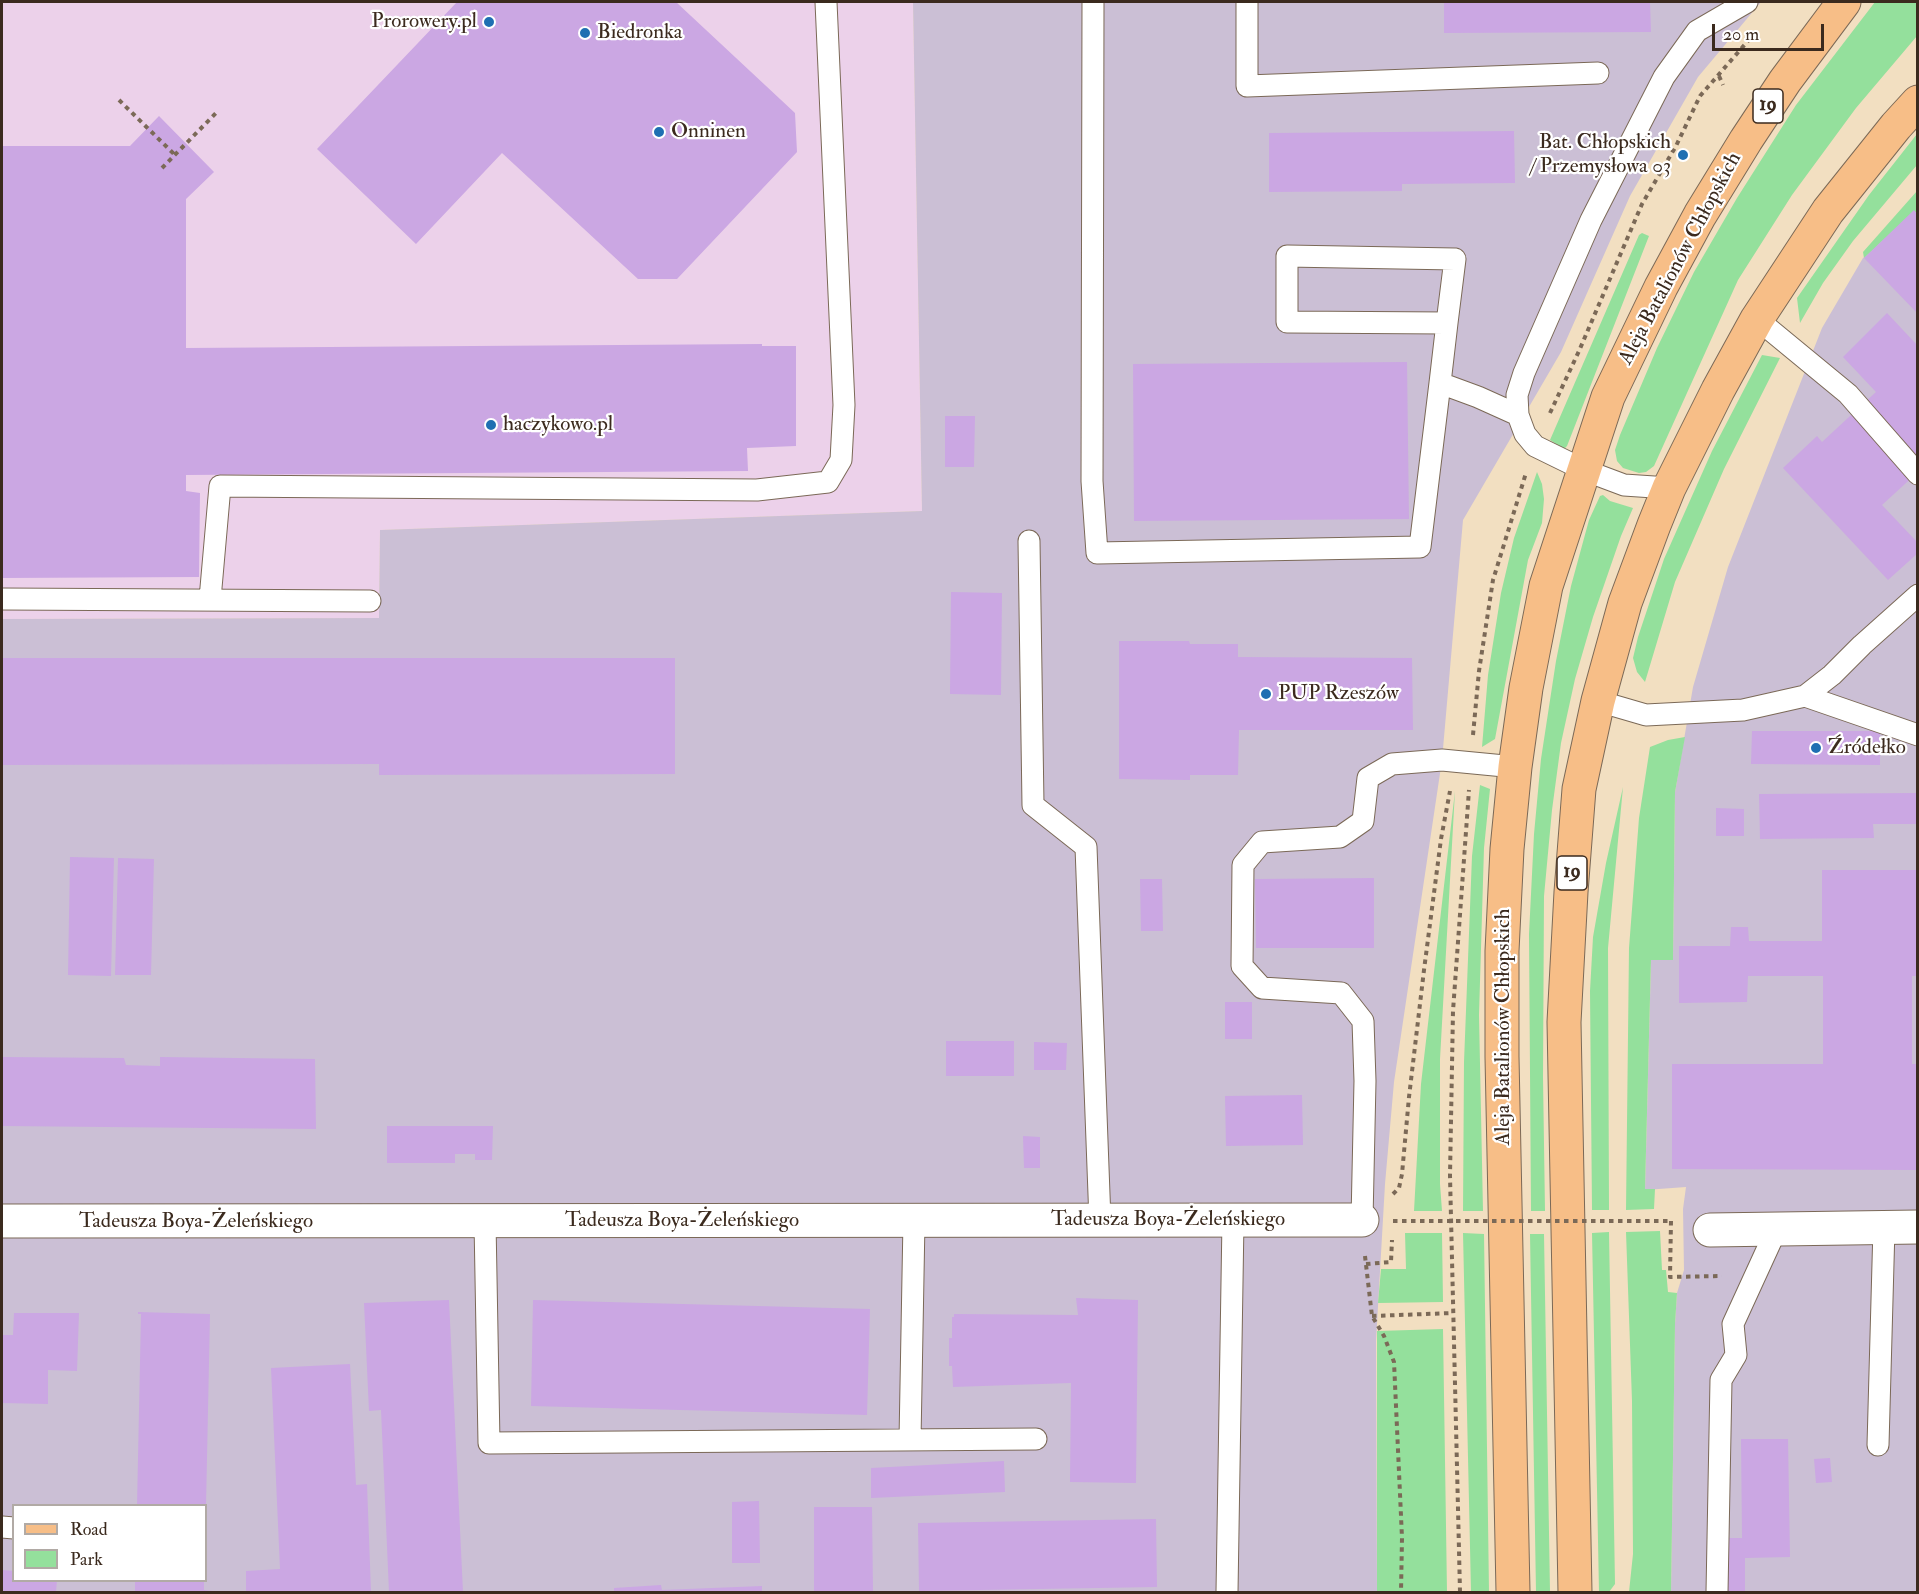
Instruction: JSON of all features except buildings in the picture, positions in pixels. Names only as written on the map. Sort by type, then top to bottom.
[{"type":"main road","name":"Aleja Batalionów Chłopskich","points":[[1513,1593],[1502,1057],[1502,951],[1507,849],[1515,767],[1526,688],[1546,586],[1608,398],[1661,287],[1700,215],[1785,81],[1844,2]]},
{"type":"main road","name":"19","points":[[1575,1593],[1564,1022],[1579,789],[1598,701],[1625,603],[1669,488],[1718,390],[1757,319],[1828,211],[1917,102]]},
{"type":"street","name":"Tadeusza Boya-Żeleńskiego","points":[[2,1221],[1377,1220]]},
{"type":"street","points":[[1710,1230],[1917,1227]]},
{"type":"lane","points":[[210,599],[220,486],[757,490],[828,482],[841,460],[844,405],[826,2]]},
{"type":"lane","points":[[1093,2],[1092,481],[1097,553],[1420,547],[1455,259],[1287,256],[1287,322],[1447,323]]},
{"type":"lane","points":[[1247,2],[1247,86],[1598,73]]},
{"type":"lane","points":[[1669,488],[1624,485],[1584,470],[1535,446],[1525,434],[1518,415],[1517,395],[1524,373],[1591,220],[1664,77],[1697,31],[1747,2]]},
{"type":"lane","points":[[1757,319],[1848,394],[1917,474]]},
{"type":"lane","points":[[1440,383],[1518,415]]},
{"type":"lane","points":[[1029,541],[1033,805],[1086,847],[1100,1221]]},
{"type":"lane","points":[[1598,701],[1646,715],[1743,710],[1805,696],[1832,675],[1917,595]]},
{"type":"lane","points":[[2,599],[370,601]]},
{"type":"lane","points":[[1805,696],[1917,735]]},
{"type":"lane","points":[[1377,1220],[1365,1081],[1364,1021],[1341,993],[1262,988],[1242,966],[1243,865],[1262,842],[1340,837],[1363,821],[1368,778],[1392,764],[1442,760],[1515,767]]},
{"type":"lane","points":[[1227,1593],[1233,1220]]},
{"type":"lane","points":[[910,1440],[914,1221]]},
{"type":"lane","points":[[485,1222],[489,1443],[1036,1439]]},
{"type":"lane","points":[[1878,1445],[1884,1227]]},
{"type":"lane","points":[[1717,1593],[1721,1380],[1736,1354],[1733,1323],[1777,1228]]},
{"type":"path","points":[[1719,76],[1723,85]]},
{"type":"path","points":[[119,100],[175,154]]},
{"type":"path","points":[[162,168],[217,112]]},
{"type":"path","points":[[1401,1593],[1402,1538],[1394,1362],[1384,1336],[1372,1316],[1377,1220],[1380,1207],[1399,1188],[1402,1174],[1409,1096],[1440,839],[1452,787]]},
{"type":"path","points":[[1377,1220],[1671,1221],[1670,1277],[1755,1276]]},
{"type":"path","points":[[1372,1316],[1452,1313]]},
{"type":"shaded area","points":[[2,2],[913,2],[922,511],[380,530],[379,618],[2,619]]},
{"type":"shaded area","points":[[913,2],[1761,2],[1698,77],[1630,196],[1561,352],[1463,520],[1442,760],[1394,1082],[1385,1184],[1376,1341],[1377,1592],[2,1592],[2,619],[379,618],[380,530],[922,511]]},
{"type":"shaded area","points":[[1916,212],[1918,214],[1917,1592],[1671,1592],[1675,1324],[1677,1293],[1684,1270],[1683,1209],[1686,1187],[1645,1190],[1651,960],[1673,959],[1675,792],[1693,687],[1728,567],[1822,328],[1863,258]]},
{"type":"green space","points":[[1875,2],[1917,2],[1917,36],[1856,108],[1792,195],[1738,280],[1654,466],[1646,472],[1639,473],[1623,468],[1617,461],[1615,450],[1620,435],[1657,348],[1694,272],[1737,198],[1796,105]]},
{"type":"green space","points":[[1917,134],[1917,165],[1853,241],[1823,283],[1800,323],[1797,298],[1869,195]]},
{"type":"green space","points":[[1917,191],[1917,214],[1915,212],[1864,258],[1863,252]]},
{"type":"green space","points":[[1642,233],[1649,236],[1564,449],[1550,440],[1639,235]]},
{"type":"green space","points":[[1762,355],[1780,358],[1724,469],[1675,582],[1645,682],[1637,672],[1633,658],[1664,559],[1712,451]]},
{"type":"green space","points":[[1537,472],[1542,484],[1544,499],[1542,523],[1528,560],[1495,739],[1482,747],[1488,675],[1501,593],[1514,538]]},
{"type":"green space","points":[[1603,495],[1610,501],[1633,508],[1593,617],[1575,679],[1561,743],[1544,896],[1545,1211],[1531,1211],[1529,934],[1534,834],[1541,759],[1556,661],[1571,586],[1589,520],[1600,496]]},
{"type":"green space","points":[[1685,737],[1675,792],[1673,960],[1651,960],[1645,1189],[1655,1189],[1654,1209],[1626,1210],[1629,948],[1639,818],[1650,747]]},
{"type":"green space","points":[[1480,785],[1490,789],[1484,848],[1479,1015],[1483,1211],[1463,1211],[1464,1062],[1472,856]]},
{"type":"green space","points":[[1623,787],[1608,948],[1609,1210],[1592,1210],[1590,991],[1593,937]]},
{"type":"green space","points":[[1455,791],[1440,1059],[1442,1211],[1414,1211],[1421,1084]]},
{"type":"green space","points":[[1660,1231],[1662,1270],[1666,1270],[1668,1292],[1677,1293],[1671,1592],[1629,1592],[1633,1554],[1632,1401],[1626,1232]]},
{"type":"green space","points":[[1609,1232],[1615,1584],[1609,1592],[1599,1592],[1592,1233]]},
{"type":"green space","points":[[1405,1233],[1442,1233],[1443,1302],[1378,1303],[1381,1269],[1406,1269]]},
{"type":"green space","points":[[1463,1233],[1484,1234],[1489,1592],[1471,1592]]},
{"type":"green space","points":[[1530,1234],[1544,1234],[1550,1592],[1536,1592]]},
{"type":"green space","points":[[1443,1329],[1447,1592],[1377,1592],[1377,1331]]},
{"type":"place","name":"Prorowery.pl","points":[[489,22]]},
{"type":"place","name":"Biedronka","points":[[585,33]]},
{"type":"place","name":"Onninen","points":[[659,132]]},
{"type":"place","name":"Bat. Chłopskich / Przemysłowa 03","points":[[1683,155]]},
{"type":"place","name":"haczykowo.pl","points":[[491,425]]},
{"type":"place","name":"PUP Rzeszów","points":[[1266,694]]},
{"type":"place","name":"Źródełko","points":[[1816,748]]}]
